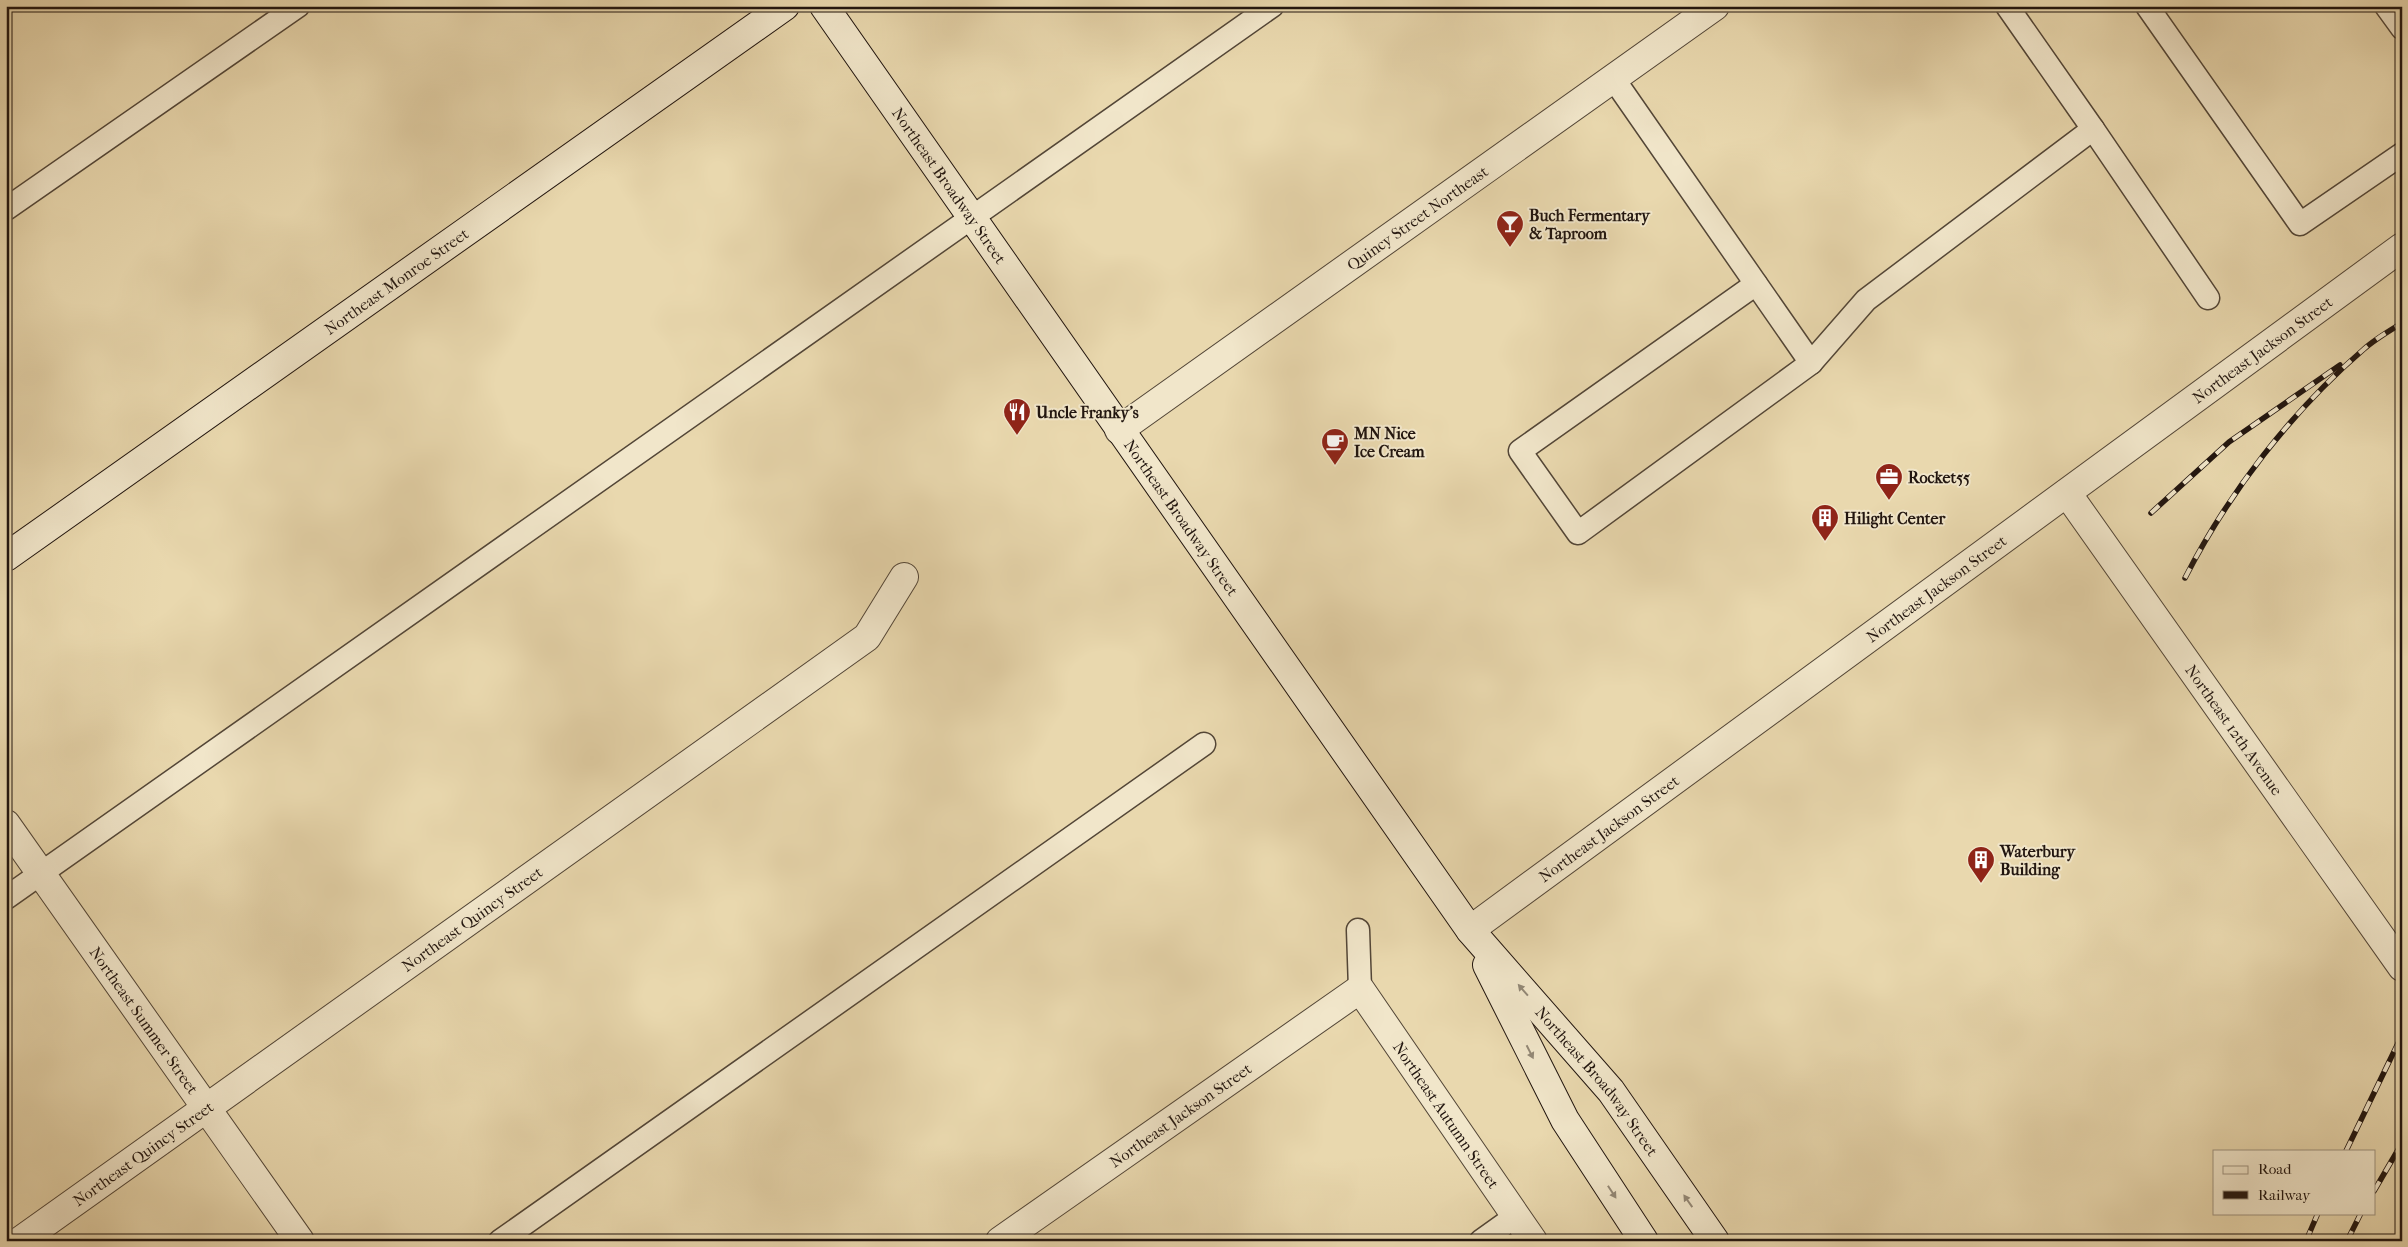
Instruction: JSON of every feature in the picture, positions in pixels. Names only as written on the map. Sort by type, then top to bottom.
[{"type":"street","name":"Northeast Monroe Street","points":[[6,557],[785,6]]},
{"type":"street","name":"Northeast Broadway Street","points":[[824,6],[1470,930],[1612,1091],[1715,1241]]},
{"type":"street","name":"Quincy Street Northeast","points":[[1119,430],[1710,8]]},
{"type":"street","name":"Northeast Jackson Street","points":[[1470,930],[2402,247]]},
{"type":"street","name":"Northeast 12th Avenue","points":[[2067,493],[2402,967]]},
{"type":"street","name":"Northeast Quincy Street","points":[[20,1241],[867,638],[904,577]]},
{"type":"street","name":"Northeast Summer Street","points":[[6,824],[300,1241]]},
{"type":"street","name":"Northeast Broadway Street","points":[[1470,930],[1564,1120],[1644,1241]]},
{"type":"street","name":"Northeast Jackson Street","points":[[1000,1241],[1360,989]]},
{"type":"street","name":"Northeast Autumn Street","points":[[1360,989],[1533,1241]]},
{"type":"lane","points":[[6,209],[298,6]]},
{"type":"lane","points":[[6,898],[1272,6]]},
{"type":"lane","points":[[2007,6],[2208,298]]},
{"type":"lane","points":[[2147,6],[2300,224],[2402,154]]},
{"type":"lane","points":[[2386,6],[2402,28]]},
{"type":"lane","points":[[1613,78],[1811,363]]},
{"type":"lane","points":[[1756,284],[1520,451],[1578,533],[1811,363],[1866,300],[2093,129]]},
{"type":"lane","points":[[500,1241],[1204,744]]},
{"type":"lane","points":[[1358,930],[1360,989]]},
{"type":"lane","points":[[1481,1241],[1516,1216]]},
{"type":"railway","points":[[2185,578],[2221,515],[2242,484],[2287,426],[2337,373],[2377,338],[2402,323]]},
{"type":"railway","points":[[2151,513],[2229,442],[2340,365]]},
{"type":"railway","points":[[2346,1150],[2402,1035]]},
{"type":"railway","points":[[2376,1188],[2402,1143]]},
{"type":"railway","points":[[2306,1241],[2318,1214]]},
{"type":"railway","points":[[2347,1241],[2360,1214]]},
{"type":"place","name":"Buch Fermentary & Taproom","points":[[1510,248]]},
{"type":"place","name":"Uncle Franky's","points":[[1017,436]]},
{"type":"place","name":"MN Nice Ice Cream","points":[[1335,466]]},
{"type":"place","name":"Rocket55","points":[[1889,501]]},
{"type":"place","name":"Hilight Center","points":[[1825,542]]},
{"type":"place","name":"Waterbury Building","points":[[1981,884]]}]
